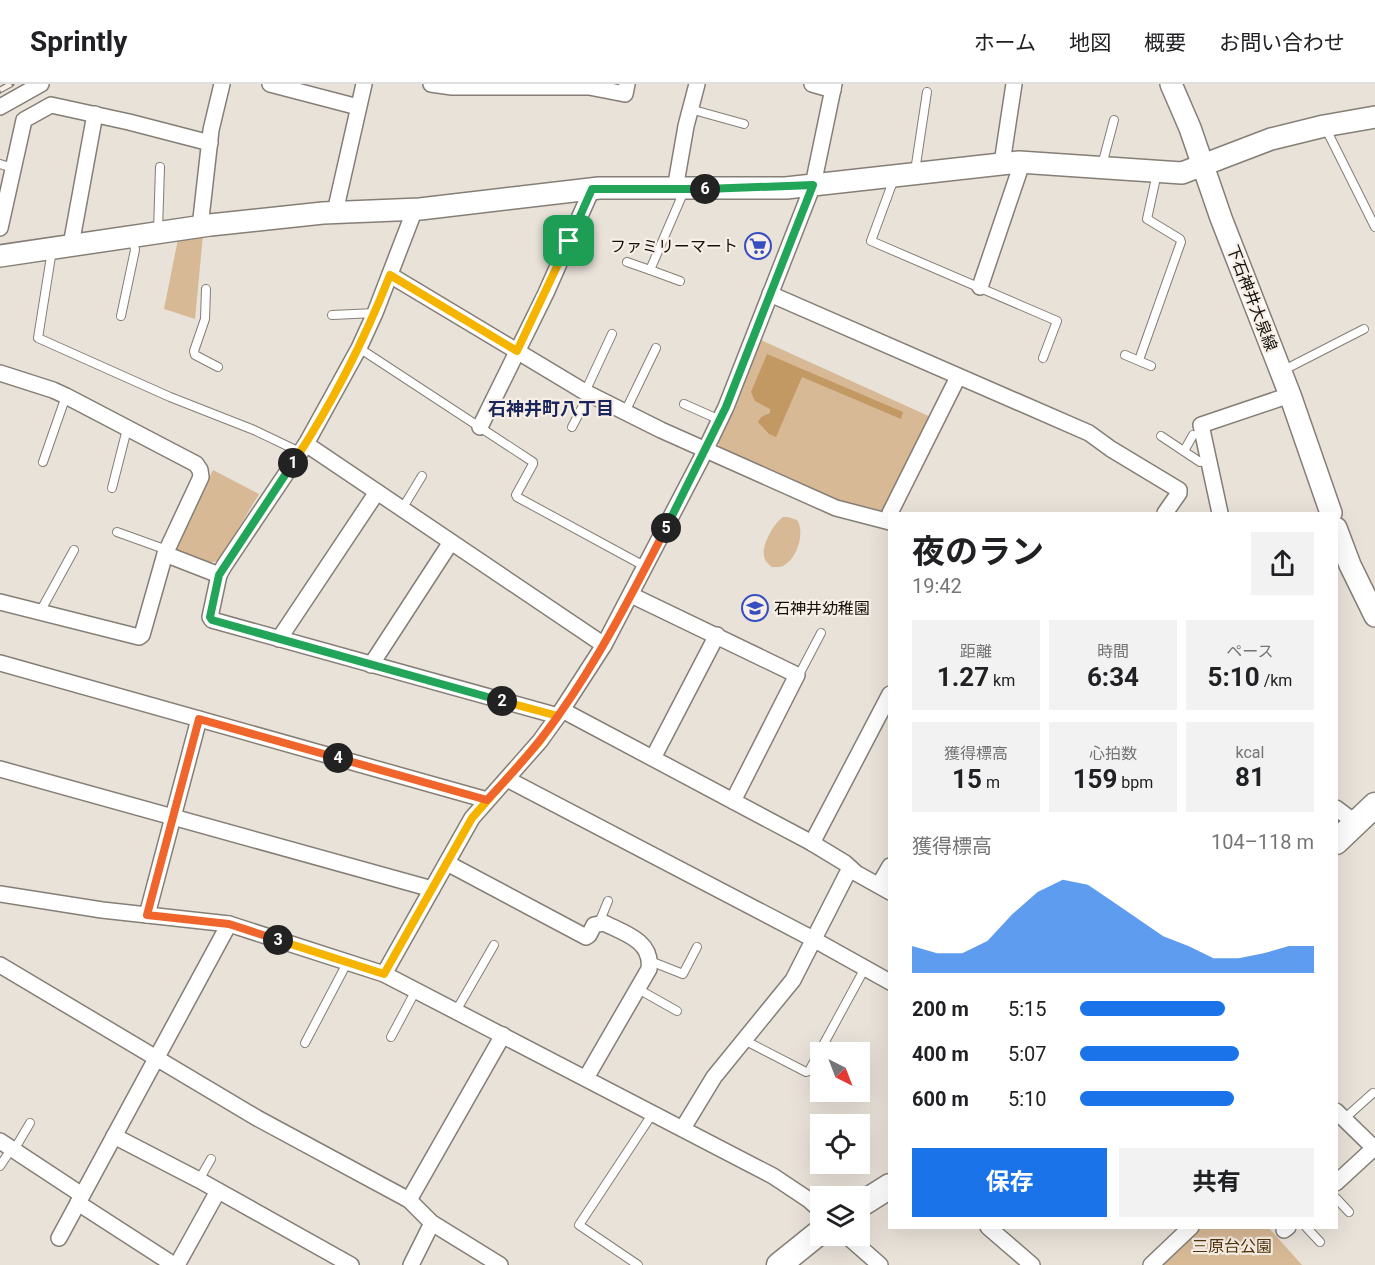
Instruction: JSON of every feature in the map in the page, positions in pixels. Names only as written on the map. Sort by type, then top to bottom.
[{"type":"main road","points":[[1338,840],[1368,815]]},
{"type":"main road","points":[[870,1199],[888,1187]]},
{"type":"main road","points":[[779,1265],[810,1240]]},
{"type":"street","points":[[0,107],[41,84]]},
{"type":"street","points":[[200,226],[210,143],[222,84]]},
{"type":"street","points":[[270,84],[358,107]]},
{"type":"street","points":[[335,212],[364,84]]},
{"type":"street","points":[[431,84],[452,87],[589,87],[625,93],[627,84]]},
{"type":"street","points":[[680,189],[690,109],[697,84]]},
{"type":"street","points":[[384,974],[472,818],[560,713],[604,645],[720,420],[813,185],[834,87],[812,84]]},
{"type":"street","points":[[980,287],[1019,172],[1010,162],[1014,84]]},
{"type":"street","name":"下石神井大泉線","points":[[1171,84],[1190,128],[1201,165],[1290,395],[1331,512]]},
{"type":"street","points":[[0,228],[7,166],[24,120],[51,105],[210,143]]},
{"type":"street","points":[[62,247],[95,114]]},
{"type":"street","points":[[0,256],[200,226],[335,212],[415,209],[592,189],[813,185],[1010,162],[1182,173],[1271,139],[1375,117]]},
{"type":"street","points":[[480,428],[546,294],[592,189]]},
{"type":"street","points":[[415,209],[375,314],[359,348],[303,448],[219,575],[210,617],[212,620],[371,665],[560,713],[653,758],[812,843],[855,873],[884,888],[888,873]]},
{"type":"street","points":[[390,275],[587,393],[705,451],[836,508],[888,517]]},
{"type":"street","points":[[770,294],[1089,433],[1179,490],[1166,512]]},
{"type":"street","points":[[0,373],[66,396],[195,465],[200,470],[201,477],[166,552],[142,635],[139,637],[0,602]]},
{"type":"street","points":[[891,512],[958,377]]},
{"type":"street","points":[[1220,512],[1201,425],[1290,395]]},
{"type":"street","points":[[303,448],[377,492],[604,645]]},
{"type":"street","points":[[279,639],[377,492]]},
{"type":"street","points":[[1338,533],[1350,565],[1375,615]]},
{"type":"street","points":[[371,665],[451,542]]},
{"type":"street","points":[[166,552],[219,575]]},
{"type":"street","points":[[631,595],[797,675],[733,801]]},
{"type":"street","points":[[653,758],[717,635]]},
{"type":"street","points":[[0,663],[487,800]]},
{"type":"street","points":[[812,843],[888,698]]},
{"type":"street","points":[[147,915],[199,719]]},
{"type":"street","points":[[0,769],[432,889]]},
{"type":"street","points":[[507,779],[813,939],[888,981]]},
{"type":"street","points":[[1338,808],[1368,815]]},
{"type":"street","points":[[447,863],[586,937],[594,925],[604,923],[643,943],[650,961],[650,969],[586,1078]]},
{"type":"street","points":[[683,1128],[714,1077],[794,980],[850,868]]},
{"type":"street","points":[[0,894],[229,924],[384,974],[683,1128],[773,1176],[810,1201]]},
{"type":"street","points":[[59,1238],[229,924]]},
{"type":"street","points":[[0,964],[257,1118],[409,1200],[432,1223],[500,1265]]},
{"type":"street","points":[[409,1200],[503,1035]]},
{"type":"street","points":[[1338,1181],[1375,1148],[1340,1115]]},
{"type":"street","points":[[114,1136],[199,1180],[351,1265]]},
{"type":"street","points":[[9,1146],[80,1199],[176,1265],[218,1191]]},
{"type":"street","points":[[411,1265],[432,1223]]},
{"type":"street","points":[[990,1229],[1032,1265]]},
{"type":"street","points":[[1151,1265],[1183,1230]]},
{"type":"street","points":[[858,1246],[880,1265]]},
{"type":"lane","points":[[915,173],[927,92]]},
{"type":"lane","points":[[690,109],[744,124]]},
{"type":"lane","points":[[1102,167],[1114,120]]},
{"type":"lane","points":[[1324,126],[1375,226]]},
{"type":"lane","points":[[158,233],[160,167]]},
{"type":"lane","points":[[1139,360],[1180,242],[1180,239],[1147,219],[1158,172]]},
{"type":"lane","points":[[892,176],[892,184],[871,241],[1057,321],[1042,358]]},
{"type":"lane","points":[[650,270],[680,189]]},
{"type":"lane","points":[[121,316],[135,250],[132,237]]},
{"type":"lane","points":[[62,247],[38,338],[170,397],[303,448]]},
{"type":"lane","points":[[627,262],[680,281]]},
{"type":"lane","points":[[206,290],[205,319],[194,351],[195,355],[218,367]]},
{"type":"lane","points":[[332,315],[375,314]]},
{"type":"lane","points":[[1280,372],[1364,329]]},
{"type":"lane","points":[[572,427],[612,334]]},
{"type":"lane","points":[[359,348],[533,462],[517,497],[646,567]]},
{"type":"lane","points":[[625,412],[656,348]]},
{"type":"lane","points":[[1125,355],[1151,366]]},
{"type":"lane","points":[[43,462],[66,396]]},
{"type":"lane","points":[[684,404],[720,420]]},
{"type":"lane","points":[[112,488],[127,429]]},
{"type":"lane","points":[[1184,451],[1193,435]]},
{"type":"lane","points":[[1161,436],[1200,462],[1209,460]]},
{"type":"lane","points":[[402,509],[422,476]]},
{"type":"lane","points":[[117,532],[166,552]]},
{"type":"lane","points":[[39,613],[74,550]]},
{"type":"lane","points":[[797,675],[821,633]]},
{"type":"lane","points":[[599,923],[608,900]]},
{"type":"lane","points":[[456,1011],[494,945]]},
{"type":"lane","points":[[650,961],[683,974],[697,947]]},
{"type":"lane","points":[[304,1043],[347,963]]},
{"type":"lane","points":[[744,1040],[806,1072],[809,1071],[865,968]]},
{"type":"lane","points":[[638,989],[677,1011]]},
{"type":"lane","points":[[391,1036],[416,990]]},
{"type":"lane","points":[[1340,1115],[1373,1093]]},
{"type":"lane","points":[[638,1265],[579,1225],[653,1113]]},
{"type":"lane","points":[[0,1166],[9,1146],[30,1123]]},
{"type":"lane","points":[[199,1180],[211,1159]]},
{"type":"lane","points":[[1338,1200],[1349,1212]]},
{"type":"lane","points":[[1308,1229],[1320,1242]]},
{"type":"green space","points":[[203,235],[195,319],[164,309],[178,239]]},
{"type":"green space","points":[[761,340],[933,418],[882,514],[837,504],[722,452],[718,443]]},
{"type":"green space","points":[[213,470],[259,494],[219,561],[207,563],[174,548]]},
{"type":"green space","points":[[783,517],[797,520],[800,530],[799,543],[790,560],[783,566],[772,567],[765,559],[765,545],[773,529]]},
{"type":"green space","name":"三原台公園","points":[[1198,1229],[1270,1229],[1302,1265],[1160,1265]]},
{"type":"shaded area","points":[[767,354],[903,412],[901,419],[802,377],[776,437],[769,434],[758,422],[761,417],[770,413],[770,409],[755,401],[751,392]]},
{"type":"railway","points":[[0,90],[11,84]]},
{"type":"place","name":"ファミリーマート","points":[[758,246]]},
{"type":"place","name":"石神井幼稚園","points":[[755,608]]},
{"type":"district","name":"石神井町八丁目","points":[[551,408]]},
{"type":"route","points":[[569,241],[546,294],[517,351],[390,275],[359,348],[306,444],[219,575],[210,617],[212,620],[558,716],[540,741],[487,800],[472,818],[384,974],[229,924],[147,915],[199,719],[487,800],[507,779],[540,741],[558,716],[562,710],[604,645],[646,567],[726,407],[813,185],[786,188],[592,189],[569,241]]}]
